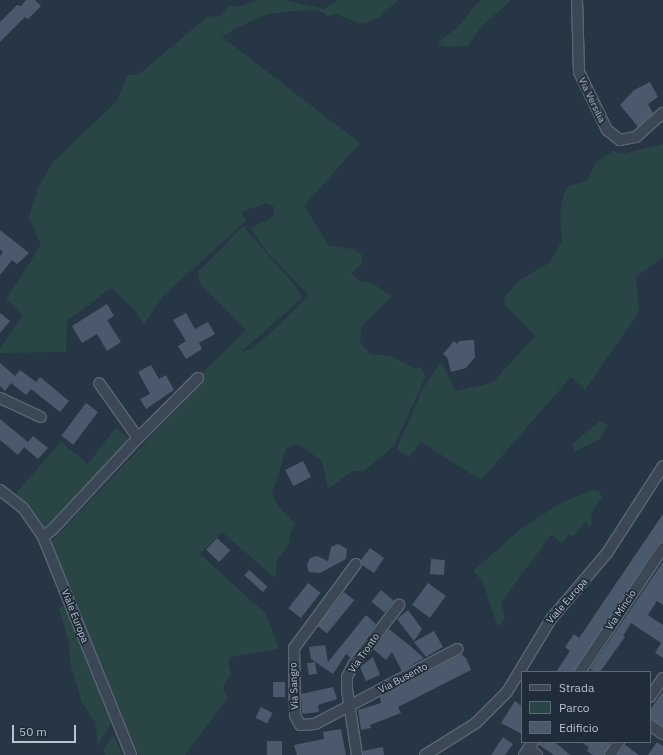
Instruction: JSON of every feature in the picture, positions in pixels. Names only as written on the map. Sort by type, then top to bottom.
[{"type":"street","name":"Via Versilia","points":[[577,0],[579,72],[607,130],[620,140],[636,137],[663,113]]},
{"type":"street","points":[[43,537],[53,529],[138,438],[198,378]]},
{"type":"street","points":[[99,383],[138,438]]},
{"type":"street","points":[[0,398],[41,417]]},
{"type":"street","name":"Viale Europa","points":[[521,671],[551,619],[604,559],[663,466]]},
{"type":"street","points":[[646,492],[663,479]]},
{"type":"street","name":"Viale Europa","points":[[0,490],[23,508],[43,537],[131,755]]},
{"type":"street","name":"Via Mincio","points":[[581,671],[663,548]]},
{"type":"street","name":"Via Sangro","points":[[349,707],[312,726],[300,725],[295,715],[293,656],[299,638],[356,564]]},
{"type":"street","name":"Via Tronto","points":[[357,755],[346,687],[350,671],[399,605]]},
{"type":"street","name":"Via Busento","points":[[349,707],[457,648]]},
{"type":"street","name":"Viale Europa","points":[[425,755],[476,723],[503,697],[521,672]]},
{"type":"street","points":[[651,696],[663,678]]},
{"type":"street","points":[[651,726],[663,734]]},
{"type":"street","points":[[610,755],[618,743]]},
{"type":"green space","points":[[260,0],[283,0],[324,9],[338,0],[398,0],[381,16],[368,23],[361,24],[336,14],[327,16],[323,12],[314,10],[294,11],[268,14],[240,26],[222,37],[360,143],[304,206],[329,246],[353,249],[362,255],[361,265],[351,273],[359,281],[372,283],[392,297],[365,323],[361,329],[360,342],[370,354],[391,356],[415,369],[420,367],[426,376],[394,446],[364,471],[352,471],[328,489],[322,461],[299,445],[292,445],[286,449],[272,494],[278,506],[295,524],[291,531],[289,544],[277,561],[275,578],[222,532],[200,554],[266,614],[279,649],[230,657],[228,663],[231,673],[223,688],[228,698],[185,755],[138,755],[51,542],[192,393],[206,369],[246,330],[199,282],[198,272],[243,226],[297,288],[302,298],[241,352],[254,348],[309,296],[267,252],[250,228],[268,220],[274,214],[274,207],[267,203],[241,212],[246,221],[164,295],[144,324],[134,309],[111,288],[67,321],[66,352],[0,353],[0,348],[23,315],[6,299],[41,245],[29,217],[38,188],[53,162],[117,101],[127,75],[138,75],[207,17],[220,16],[229,5],[236,7]]},
{"type":"green space","points":[[480,0],[511,0],[482,26],[468,46],[444,47],[437,43],[458,27]]},
{"type":"green space","points":[[663,144],[663,257],[636,277],[639,312],[585,390],[571,377],[481,480],[421,442],[409,457],[397,449],[422,390],[440,363],[444,366],[455,391],[479,386],[493,382],[535,336],[504,304],[505,297],[518,281],[549,263],[556,252],[562,240],[560,213],[564,193],[569,186],[587,181],[595,163],[613,151],[621,154]]},
{"type":"green space","points":[[600,421],[608,425],[600,439],[574,452],[573,443]]},
{"type":"green space","points":[[116,427],[131,441],[51,526],[44,527],[16,493],[61,442],[88,464]]},
{"type":"green space","points":[[592,490],[599,491],[602,497],[592,512],[591,527],[585,522],[573,536],[569,534],[562,543],[551,535],[501,602],[505,617],[498,627],[483,582],[473,571],[522,528],[561,503]]},
{"type":"green space","points":[[65,605],[112,722],[98,745],[95,722],[82,703],[70,662],[69,643],[59,608]]},
{"type":"green space","points":[[114,735],[122,755],[105,755],[103,750]]},
{"type":"building","points":[[26,0],[35,0],[41,6],[28,19],[25,17],[0,42],[0,22],[17,5],[21,6]]},
{"type":"building","points":[[650,82],[658,97],[648,104],[653,113],[638,127],[620,105],[634,90]]},
{"type":"building","points":[[0,230],[29,253],[17,264],[12,260],[0,275],[0,256],[3,252],[0,249]]},
{"type":"building","points":[[107,304],[114,316],[107,320],[121,342],[107,351],[97,334],[82,343],[72,326]]},
{"type":"building","points":[[0,313],[10,321],[0,333]]},
{"type":"building","points":[[186,313],[195,329],[208,322],[215,334],[199,343],[202,349],[186,359],[178,346],[186,341],[173,320]]},
{"type":"building","points":[[474,340],[475,357],[466,368],[451,372],[447,357],[443,354],[454,341],[457,344],[459,341]]},
{"type":"building","points":[[0,363],[15,376],[20,370],[36,382],[40,377],[69,401],[60,412],[31,389],[26,395],[11,383],[5,391],[0,386]]},
{"type":"building","points":[[151,365],[159,379],[166,375],[174,390],[146,409],[140,399],[150,394],[138,372]]},
{"type":"building","points":[[86,403],[98,412],[73,445],[61,436]]},
{"type":"building","points":[[0,419],[28,442],[33,436],[48,448],[38,459],[24,447],[18,455],[0,440]]},
{"type":"building","points":[[303,461],[311,477],[293,486],[285,470]]},
{"type":"building","points":[[663,514],[663,542],[658,544],[574,671],[557,671],[570,651],[565,647],[574,634],[579,638]]},
{"type":"building","points":[[217,538],[230,550],[219,562],[206,550]]},
{"type":"building","points":[[338,544],[347,549],[346,559],[320,573],[309,572],[307,565],[310,558],[317,556],[328,561],[331,547]]},
{"type":"building","points":[[370,548],[384,558],[374,573],[362,565],[361,560]]},
{"type":"building","points":[[431,559],[445,560],[444,575],[430,574]]},
{"type":"building","points":[[663,562],[663,605],[657,601],[648,615],[663,625],[663,658],[655,653],[661,643],[631,623],[623,636],[625,637],[601,671],[593,671],[590,669]]},
{"type":"building","points":[[249,570],[268,587],[263,592],[244,575]]},
{"type":"building","points":[[308,583],[321,593],[301,618],[288,608]]},
{"type":"building","points":[[428,583],[446,596],[430,618],[412,605]]},
{"type":"building","points":[[381,590],[394,601],[384,612],[371,601]]},
{"type":"building","points":[[344,592],[354,600],[327,634],[317,625]]},
{"type":"building","points":[[408,610],[422,629],[414,641],[397,619]]},
{"type":"building","points":[[366,615],[376,624],[351,658],[346,654],[333,674],[311,659],[309,647],[325,645],[328,662]]},
{"type":"building","points":[[389,629],[424,658],[402,671],[392,652],[386,660],[373,649]]},
{"type":"building","points":[[434,631],[443,647],[426,657],[414,642]]},
{"type":"building","points":[[461,654],[466,658],[471,670],[398,707],[401,713],[370,725],[371,728],[361,730],[358,710],[381,703],[380,697]]},
{"type":"building","points":[[373,657],[380,675],[366,681],[360,667]]},
{"type":"building","points":[[315,662],[317,674],[309,675],[307,663]]},
{"type":"building","points":[[273,682],[285,682],[285,697],[273,697]]},
{"type":"building","points":[[333,687],[337,699],[318,705],[319,712],[302,714],[301,694]]},
{"type":"building","points":[[663,691],[663,726],[651,720],[651,709]]},
{"type":"building","points":[[515,701],[521,705],[521,733],[501,723]]},
{"type":"building","points":[[261,707],[273,713],[267,724],[256,718]]},
{"type":"building","points":[[341,729],[346,755],[297,755],[294,745],[324,739],[323,732]]},
{"type":"building","points":[[503,737],[513,744],[505,755],[491,755]]},
{"type":"building","points":[[267,741],[282,741],[282,755],[267,755]]},
{"type":"building","points":[[657,742],[663,746],[663,755],[648,755]]},
{"type":"building","points":[[539,743],[556,743],[570,755],[554,755],[539,745]]},
{"type":"building","points":[[583,743],[610,744],[604,755],[593,755],[587,751],[589,747]]},
{"type":"building","points":[[625,745],[639,755],[618,755]]},
{"type":"building","points":[[383,747],[384,755],[363,755],[363,751]]}]
